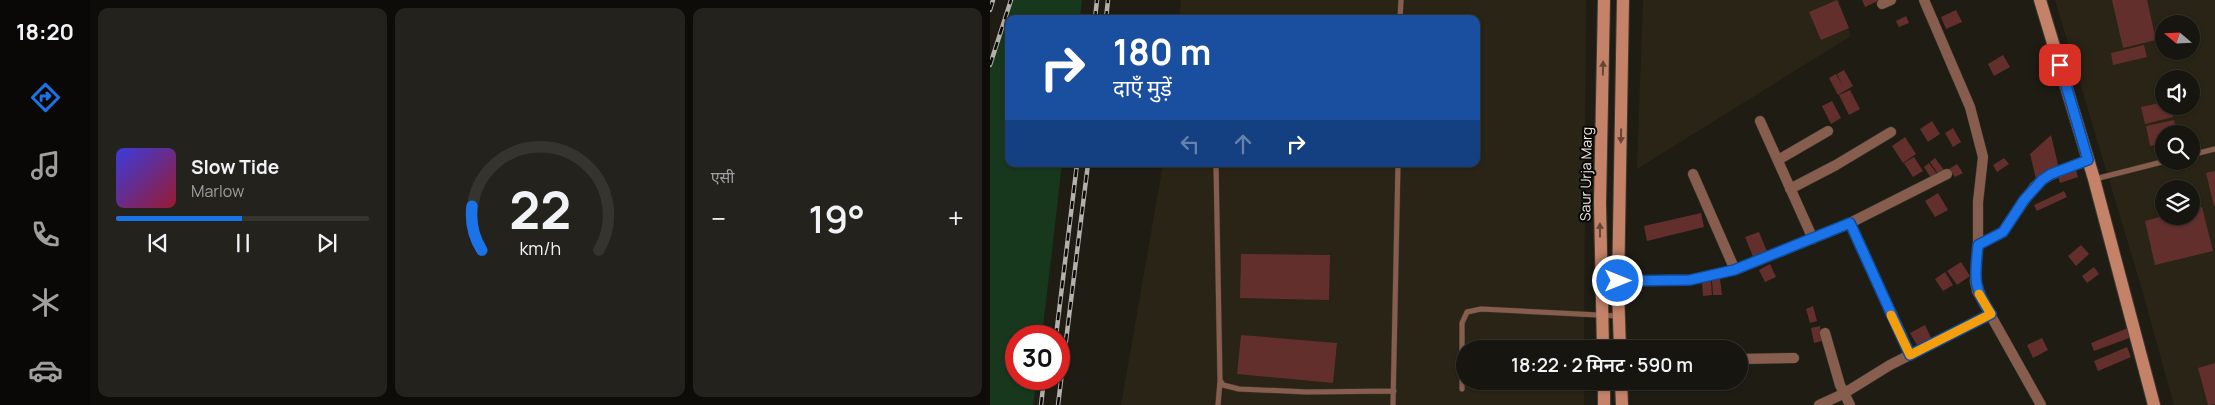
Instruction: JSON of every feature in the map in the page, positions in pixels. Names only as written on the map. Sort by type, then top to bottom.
[{"type":"street","name":"Saur Urja Marg","points":[[1602,340],[1601,166],[1604,0]]},
{"type":"street","points":[[1620,340],[1618,281],[1623,0]]},
{"type":"street","points":[[1924,0],[1970,107],[1983,157],[1978,202],[1978,245],[1975,281],[1977,291],[2041,405]]},
{"type":"street","points":[[2040,0],[2094,179],[2154,405]]},
{"type":"street","points":[[1760,121],[1813,239]]},
{"type":"street","points":[[1778,160],[1828,131]]},
{"type":"street","points":[[1790,189],[1836,165],[1891,132]]},
{"type":"street","points":[[1978,245],[2003,232],[2024,200],[2042,180],[2051,174],[2088,160]]},
{"type":"street","points":[[1601,166],[1620,166]]},
{"type":"street","points":[[1693,174],[1734,270]]},
{"type":"street","points":[[1618,281],[1690,280],[1734,270],[1850,223],[1947,174]]},
{"type":"street","points":[[1850,223],[1910,355]]},
{"type":"street","points":[[1818,405],[1843,394],[1910,355],[1991,314]]},
{"type":"street","points":[[1825,333],[1843,394],[1850,405]]},
{"type":"street","points":[[1748,359],[1794,358]]},
{"type":"street","points":[[1604,390],[1604,405]]},
{"type":"street","points":[[1622,390],[1622,405]]},
{"type":"lane","points":[[1400,15],[1401,0]]},
{"type":"lane","points":[[2200,153],[2215,149]]},
{"type":"lane","points":[[2094,179],[2155,164]]},
{"type":"lane","points":[[1216,167],[1220,380],[1218,405]]},
{"type":"lane","points":[[1393,405],[1398,167]]},
{"type":"lane","points":[[1462,340],[1462,330],[1467,312],[1481,309],[1619,316]]},
{"type":"lane","points":[[1220,380],[1224,385],[1238,389],[1307,392],[1394,391]]},
{"type":"shaded area","points":[[1181,0],[1586,0],[1584,340],[1456,340],[1456,390],[1584,390],[1584,405],[1121,405],[1162,167],[1480,167],[1480,15],[1179,15]]},
{"type":"shaded area","points":[[1643,0],[1839,0],[1851,36],[1637,169]]},
{"type":"shaded area","points":[[2055,0],[2215,0],[2215,405],[2174,405],[2140,283]]},
{"type":"green space","points":[[1012,0],[1082,0],[1080,15],[1007,15]]},
{"type":"green space","points":[[1005,22],[1005,167],[1062,167],[1043,325],[1005,325],[1005,390],[1035,390],[1033,405],[990,405],[990,70]]},
{"type":"building","points":[[1837,0],[1849,28],[1821,40],[1809,12]]},
{"type":"building","points":[[1862,0],[1880,0],[1865,7]]},
{"type":"building","points":[[2112,0],[2147,0],[2155,40],[2123,48]]},
{"type":"building","points":[[1956,10],[1962,22],[1946,29],[1941,17]]},
{"type":"building","points":[[1906,16],[1909,23],[1899,27],[1896,21]]},
{"type":"building","points":[[2144,45],[2147,57],[2113,65],[2111,53]]},
{"type":"building","points":[[2003,55],[2010,67],[1994,76],[1988,64]]},
{"type":"building","points":[[1844,70],[1853,86],[1838,95],[1829,78],[1836,74],[1843,86],[1837,74]]},
{"type":"building","points":[[1850,90],[1860,109],[1849,115],[1839,95]]},
{"type":"building","points":[[1832,101],[1841,118],[1831,124],[1822,106]]},
{"type":"building","points":[[2155,104],[2155,115],[2173,115],[2173,117],[2145,124],[2141,107]]},
{"type":"building","points":[[2174,120],[2175,125],[2155,125],[2155,145],[2150,146],[2146,126]]},
{"type":"building","points":[[1932,121],[1940,134],[1928,142],[1920,129]]},
{"type":"building","points":[[1953,128],[1961,142],[1953,147],[1945,133]]},
{"type":"building","points":[[2051,135],[2059,169],[2036,179],[2030,154]]},
{"type":"building","points":[[1905,137],[1916,154],[1903,163],[1892,146]]},
{"type":"building","points":[[1914,157],[1923,171],[1913,177],[1904,163]]},
{"type":"building","points":[[1935,158],[1944,170],[1938,174],[1930,162]]},
{"type":"building","points":[[2004,158],[2009,164],[1997,172],[1993,165]]},
{"type":"building","points":[[1929,163],[1937,174],[1931,178],[1924,167]]},
{"type":"building","points":[[1957,164],[1963,173],[1955,177],[1949,169]]},
{"type":"building","points":[[2075,167],[2078,177],[2060,183],[2057,173]]},
{"type":"building","points":[[2215,171],[2215,206],[2214,206],[2206,173]]},
{"type":"building","points":[[2064,191],[2067,197],[2037,211],[2034,205]]},
{"type":"building","points":[[1938,193],[1948,210],[1935,217],[1925,201]]},
{"type":"building","points":[[2200,207],[2202,207],[2213,251],[2155,265],[2145,221],[2155,218],[2155,225],[2200,225]]},
{"type":"building","points":[[1701,213],[1704,227],[1647,241],[1644,226]]},
{"type":"building","points":[[1759,232],[1768,254],[1754,259],[1745,237]]},
{"type":"building","points":[[2081,245],[2089,254],[2076,266],[2068,256]]},
{"type":"building","points":[[1241,254],[1330,255],[1329,300],[1240,298]]},
{"type":"building","points":[[1961,262],[1970,276],[1957,285],[1947,271]]},
{"type":"building","points":[[1770,264],[1776,277],[1765,282],[1759,270]]},
{"type":"building","points":[[2094,267],[2099,274],[2087,283],[2082,276]]},
{"type":"building","points":[[1945,272],[1953,285],[1943,291],[1935,279]]},
{"type":"building","points":[[1720,279],[1722,295],[1713,295],[1712,280]]},
{"type":"building","points":[[1711,281],[1712,295],[1703,296],[1702,282]]},
{"type":"building","points":[[1813,306],[1817,321],[1810,323],[1806,309]]},
{"type":"building","points":[[1925,325],[1932,340],[1918,347],[1910,333]]},
{"type":"building","points":[[1820,326],[1822,341],[1814,343],[1811,328]]},
{"type":"building","points":[[2128,328],[2132,337],[2094,351],[2091,343]]},
{"type":"building","points":[[1241,335],[1337,343],[1333,383],[1237,374]]},
{"type":"building","points":[[2042,338],[2048,350],[2033,358],[2027,345]]},
{"type":"building","points":[[2127,347],[2131,357],[2098,371],[2094,361]]},
{"type":"building","points":[[2215,363],[2215,404],[2208,405],[2198,368]]},
{"type":"railway","points":[[990,10],[993,0]]},
{"type":"railway","points":[[1006,15],[1011,0]]},
{"type":"railway","points":[[1095,15],[1097,0]]},
{"type":"railway","points":[[1106,15],[1108,0]]},
{"type":"railway","points":[[990,65],[1005,19]]},
{"type":"railway","points":[[1057,325],[1077,167]]},
{"type":"railway","points":[[1058,405],[1088,167]]},
{"type":"railway","points":[[1041,405],[1043,390]]},
{"type":"slow traffic","points":[[1891,315],[1910,355],[1991,314],[1979,294]]},
{"type":"route","points":[[1618,281],[1690,280],[1734,270],[1850,223],[1910,355],[1991,314],[1977,291],[1975,281],[1978,245],[2003,232],[2024,200],[2042,180],[2051,174],[2088,160],[2060,65]]}]
